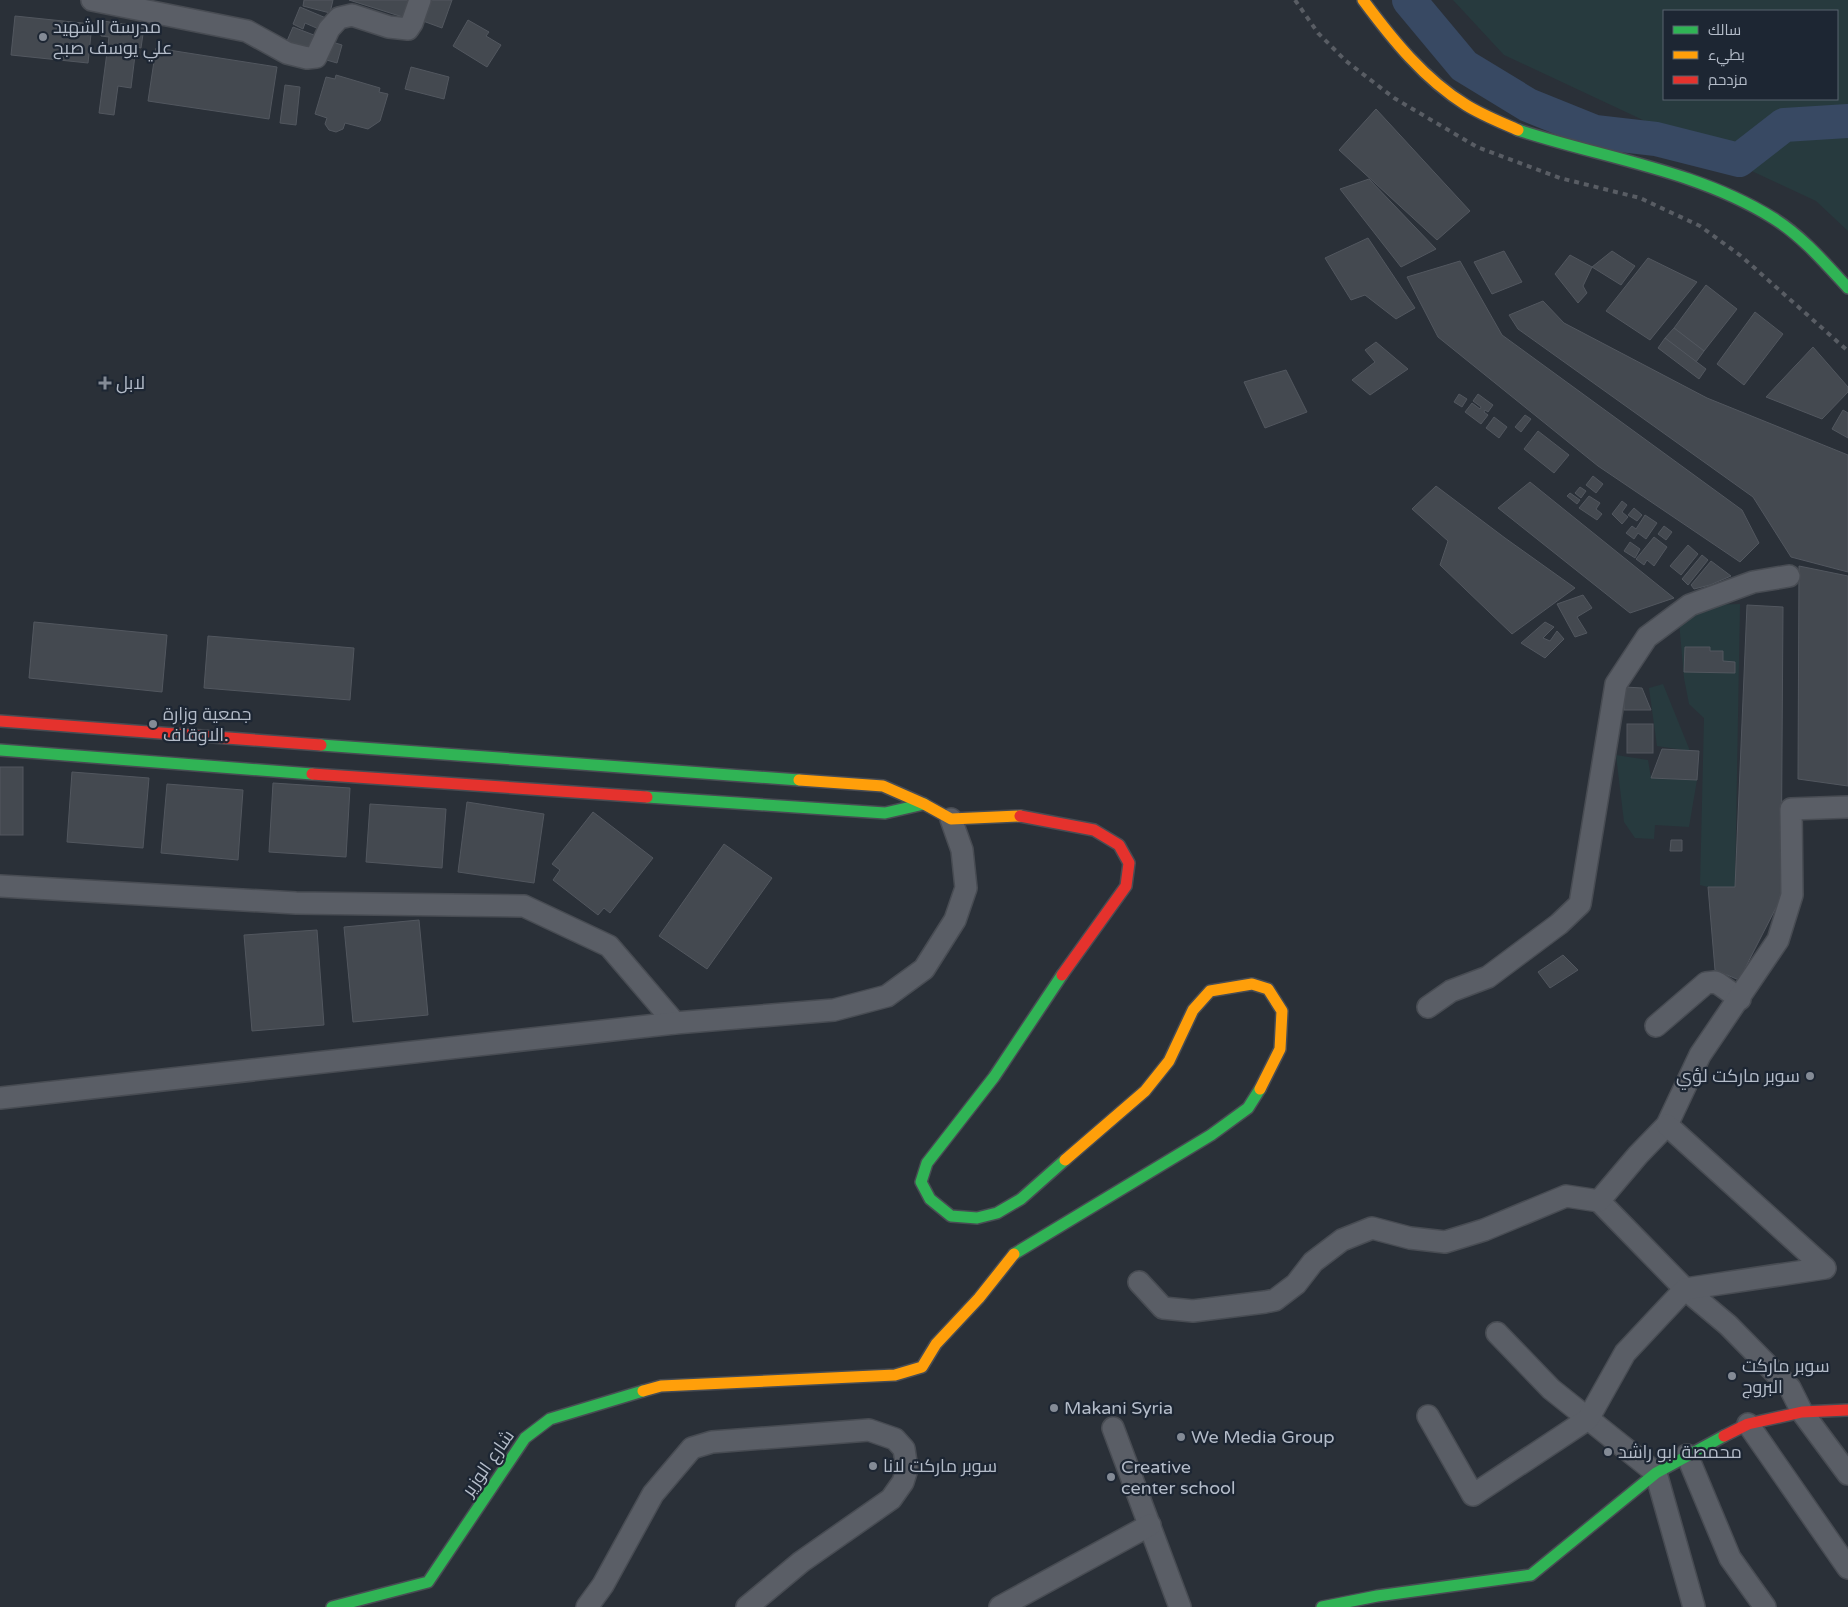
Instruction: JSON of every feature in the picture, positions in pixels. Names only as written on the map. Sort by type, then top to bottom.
[{"type":"street","points":[[94,0],[170,8],[246,31],[287,53],[307,58],[316,57],[329,28],[340,18],[352,15],[389,27],[408,29],[420,0]]},
{"type":"street","points":[[1363,0],[1410,58],[1449,93],[1480,113],[1511,127],[1683,177],[1718,189],[1742,200],[1773,218],[1795,234],[1815,252],[1848,288]]},
{"type":"street","points":[[1428,1007],[1452,991],[1488,977],[1559,924],[1580,904],[1616,684],[1647,637],[1690,604],[1753,582],[1789,576]]},
{"type":"street","points":[[0,721],[883,786],[924,804],[951,819],[962,850],[966,888],[955,920],[924,969],[886,996],[834,1010],[675,1023],[0,1098]]},
{"type":"street","points":[[0,750],[342,776],[885,813],[924,804]]},
{"type":"street","points":[[1599,1201],[1638,1155],[1667,1125],[1700,1056],[1778,940],[1792,895],[1791,809],[1848,807]]},
{"type":"street","name":"شارع الوزير","points":[[332,1607],[428,1582],[525,1438],[550,1419],[661,1386],[733,1381],[895,1375],[922,1367],[936,1344],[979,1298],[1014,1254],[1211,1135],[1248,1108],[1267,1077],[1280,1049],[1282,1011],[1268,989],[1252,984],[1210,991],[1193,1010],[1168,1061],[1145,1091],[1021,1199],[997,1213],[977,1218],[951,1216],[930,1199],[921,1182],[927,1163],[994,1077],[1073,958],[1126,886],[1129,862],[1118,845],[1094,830],[1015,815],[951,819]]},
{"type":"street","points":[[0,886],[296,903],[524,906],[609,946],[675,1023]]},
{"type":"street","points":[[1656,1026],[1706,983],[1715,982],[1740,998]]},
{"type":"street","points":[[1428,1416],[1473,1495],[1588,1419],[1625,1353],[1686,1289],[1825,1268],[1667,1125]]},
{"type":"street","points":[[1139,1282],[1163,1308],[1193,1311],[1265,1302],[1275,1300],[1296,1284],[1313,1262],[1342,1240],[1372,1228],[1410,1238],[1446,1242],[1484,1230],[1566,1196],[1599,1201],[1686,1289],[1728,1325],[1790,1388],[1802,1412],[1848,1474]]},
{"type":"street","points":[[1497,1332],[1551,1389],[1656,1473],[1694,1607]]},
{"type":"street","points":[[1322,1607],[1377,1596],[1531,1575],[1656,1473],[1687,1455],[1748,1424],[1802,1412],[1848,1410]]},
{"type":"street","points":[[1748,1424],[1848,1568]]},
{"type":"street","points":[[1113,1428],[1180,1607]]},
{"type":"street","points":[[587,1607],[603,1585],[653,1494],[692,1448],[712,1442],[869,1430],[895,1439],[904,1449],[907,1468],[903,1482],[891,1499],[801,1562],[747,1607]]},
{"type":"street","points":[[1687,1455],[1730,1558],[1765,1607]]},
{"type":"street","points":[[1000,1607],[1150,1525]]},
{"type":"green space","points":[[1453,0],[1848,0],[1848,231],[1816,201],[1504,55]]},
{"type":"green space","points":[[1740,604],[1735,887],[1708,887],[1700,885],[1704,718],[1689,704],[1684,678],[1679,622],[1711,605]]},
{"type":"green space","points":[[1663,684],[1690,751],[1657,746],[1649,688]]},
{"type":"green space","points":[[1616,755],[1648,760],[1651,778],[1697,780],[1689,827],[1655,825],[1654,839],[1635,838],[1624,822]]},
{"type":"building","points":[[304,0],[333,0],[330,13],[303,6]]},
{"type":"building","points":[[349,0],[411,0],[406,18]]},
{"type":"building","points":[[430,0],[452,0],[442,28],[423,21]]},
{"type":"building","points":[[300,7],[326,18],[321,30],[305,23],[303,29],[293,24]]},
{"type":"building","points":[[15,16],[92,24],[88,63],[11,55]]},
{"type":"building","points":[[468,20],[489,32],[486,36],[501,45],[487,67],[453,46]]},
{"type":"building","points":[[103,21],[144,27],[141,48],[136,47],[131,88],[118,86],[114,115],[99,113],[109,37],[101,36]]},
{"type":"building","points":[[293,27],[319,37],[313,52],[287,41]]},
{"type":"building","points":[[329,41],[342,45],[337,63],[323,59]]},
{"type":"building","points":[[156,48],[277,67],[269,119],[148,101]]},
{"type":"building","points":[[411,67],[449,77],[444,99],[405,89]]},
{"type":"building","points":[[336,75],[380,88],[379,92],[388,94],[380,121],[368,129],[345,123],[343,129],[336,132],[329,130],[325,124],[327,118],[315,114],[326,77],[335,79]]},
{"type":"building","points":[[285,85],[300,87],[296,125],[280,123]]},
{"type":"building","points":[[1376,109],[1470,211],[1437,240],[1339,150]]},
{"type":"building","points":[[1369,179],[1436,249],[1401,267],[1340,189]]},
{"type":"building","points":[[1368,238],[1415,308],[1396,319],[1365,295],[1351,300],[1325,258]]},
{"type":"building","points":[[1504,251],[1522,282],[1492,294],[1474,262]]},
{"type":"building","points":[[1612,251],[1635,266],[1621,285],[1592,267]]},
{"type":"building","points":[[1570,255],[1592,267],[1583,286],[1587,293],[1578,303],[1555,274]]},
{"type":"building","points":[[1648,258],[1697,282],[1650,340],[1606,311]]},
{"type":"building","points":[[1460,261],[1502,335],[1742,510],[1759,543],[1740,562],[1598,466],[1438,337],[1407,277]]},
{"type":"building","points":[[1706,285],[1737,309],[1704,351],[1674,328]]},
{"type":"building","points":[[1543,301],[1564,323],[1707,398],[1848,455],[1848,572],[1791,557],[1753,497],[1518,329],[1509,315]]},
{"type":"building","points":[[1755,312],[1783,334],[1744,385],[1717,364]]},
{"type":"building","points":[[1674,328],[1704,351],[1696,362],[1665,338]]},
{"type":"building","points":[[1665,338],[1706,369],[1699,379],[1658,348]]},
{"type":"building","points":[[1376,342],[1408,369],[1370,395],[1352,380],[1375,362],[1365,350]]},
{"type":"building","points":[[1813,347],[1848,387],[1848,392],[1822,419],[1766,397]]},
{"type":"building","points":[[1286,370],[1307,412],[1265,428],[1244,382]]},
{"type":"building","points":[[1459,394],[1467,399],[1462,407],[1454,402]]},
{"type":"building","points":[[1478,394],[1493,405],[1488,412],[1485,410],[1484,412],[1488,415],[1481,424],[1465,412],[1472,403],[1480,409],[1481,407],[1473,401]]},
{"type":"building","points":[[1843,410],[1848,413],[1848,438],[1832,429]]},
{"type":"building","points":[[1525,415],[1531,419],[1521,432],[1515,427]]},
{"type":"building","points":[[1494,417],[1507,427],[1499,438],[1486,428]]},
{"type":"building","points":[[1538,431],[1569,455],[1554,473],[1524,449]]},
{"type":"building","points":[[1593,476],[1603,484],[1596,493],[1586,485]]},
{"type":"building","points":[[1530,482],[1674,598],[1630,613],[1498,508]]},
{"type":"building","points":[[1436,486],[1575,588],[1512,634],[1440,565],[1448,541],[1412,509]]},
{"type":"building","points":[[1580,487],[1586,491],[1581,498],[1575,493]]},
{"type":"building","points":[[1570,493],[1580,500],[1577,504],[1567,496]]},
{"type":"building","points":[[1589,496],[1600,503],[1596,509],[1602,514],[1597,520],[1579,508]]},
{"type":"building","points":[[1622,501],[1627,505],[1622,512],[1628,517],[1622,524],[1612,514]]},
{"type":"building","points":[[1634,508],[1642,515],[1637,521],[1628,515]]},
{"type":"building","points":[[1645,515],[1657,523],[1646,539],[1638,533],[1634,539],[1626,533],[1632,526],[1636,529]]},
{"type":"building","points":[[1664,526],[1672,532],[1666,540],[1658,534]]},
{"type":"building","points":[[1654,537],[1667,547],[1654,566],[1647,560],[1644,565],[1636,559]]},
{"type":"building","points":[[1630,542],[1640,549],[1635,558],[1624,551]]},
{"type":"building","points":[[1688,545],[1698,554],[1681,575],[1670,566]]},
{"type":"building","points":[[1702,555],[1708,560],[1688,585],[1682,579]]},
{"type":"building","points":[[1711,561],[1731,576],[1710,585],[1694,589],[1691,585]]},
{"type":"building","points":[[1799,566],[1848,576],[1848,786],[1798,779]]},
{"type":"building","points":[[1583,595],[1592,608],[1577,617],[1587,633],[1575,637],[1557,604]]},
{"type":"building","points":[[1747,605],[1783,607],[1781,898],[1739,980],[1715,970],[1708,887],[1735,887]]},
{"type":"building","points":[[34,622],[167,635],[162,692],[29,678]]},
{"type":"building","points":[[1545,622],[1554,627],[1543,638],[1550,641],[1557,631],[1564,639],[1545,658],[1521,643]]},
{"type":"building","points":[[208,636],[354,648],[350,700],[204,688]]},
{"type":"building","points":[[1685,647],[1710,647],[1710,651],[1723,651],[1723,661],[1735,662],[1735,673],[1684,672]]},
{"type":"building","points":[[1625,687],[1642,688],[1651,710],[1624,710]]},
{"type":"building","points":[[1627,724],[1653,724],[1653,753],[1627,753]]},
{"type":"building","points":[[1662,749],[1699,751],[1697,780],[1651,778]]},
{"type":"building","points":[[0,767],[23,767],[23,835],[0,835]]},
{"type":"building","points":[[72,772],[149,778],[143,848],[67,842]]},
{"type":"building","points":[[273,783],[350,788],[346,857],[269,852]]},
{"type":"building","points":[[167,784],[243,790],[238,860],[161,853]]},
{"type":"building","points":[[467,802],[544,814],[534,883],[458,872]]},
{"type":"building","points":[[370,804],[446,809],[442,868],[366,862]]},
{"type":"building","points":[[593,812],[653,858],[610,913],[604,908],[598,915],[553,880],[560,870],[552,864]]},
{"type":"building","points":[[1671,840],[1682,840],[1682,851],[1670,851]]},
{"type":"building","points":[[724,844],[772,878],[707,969],[659,936]]},
{"type":"building","points":[[419,920],[428,1015],[353,1022],[344,927]]},
{"type":"building","points":[[317,930],[324,1025],[252,1031],[244,935]]},
{"type":"building","points":[[1563,955],[1578,970],[1550,988],[1538,972]]},
{"type":"waterway","points":[[1409,0],[1464,66],[1528,105],[1595,132],[1656,139],[1739,160],[1784,125],[1848,121]]},
{"type":"railway","points":[[1295,0],[1318,33],[1346,61],[1394,98],[1477,147],[1560,178],[1640,198],[1700,226],[1741,256],[1848,351]]},
{"type":"traffic: fast","points":[[1518,130],[1681,176],[1743,202],[1773,218],[1794,233],[1813,250],[1848,288]]},
{"type":"traffic: fast","points":[[321,745],[799,780]]},
{"type":"traffic: fast","points":[[0,750],[312,774]]},
{"type":"traffic: fast","points":[[647,797],[885,813],[924,804]]},
{"type":"traffic: fast","points":[[1062,975],[994,1077],[927,1163],[921,1182],[930,1199],[951,1216],[977,1218],[997,1213],[1021,1199],[1065,1160]]},
{"type":"traffic: fast","points":[[1014,1254],[1211,1135],[1248,1108],[1260,1089]]},
{"type":"traffic: fast","points":[[332,1607],[428,1582],[525,1438],[550,1419],[643,1391]]},
{"type":"traffic: fast","points":[[1322,1607],[1377,1596],[1531,1575],[1656,1473],[1724,1436]]},
{"type":"traffic: slow","points":[[1363,0],[1397,44],[1436,83],[1472,109],[1518,130]]},
{"type":"traffic: slow","points":[[799,780],[883,786],[924,804],[951,819],[1020,816]]},
{"type":"traffic: slow","points":[[1065,1160],[1145,1091],[1169,1061],[1193,1010],[1210,991],[1252,984],[1268,989],[1282,1011],[1280,1049],[1260,1089]]},
{"type":"traffic: slow","points":[[643,1391],[661,1386],[895,1375],[922,1367],[936,1344],[979,1298],[1014,1254]]},
{"type":"traffic: jam","points":[[0,721],[321,745]]},
{"type":"traffic: jam","points":[[312,774],[647,797]]},
{"type":"traffic: jam","points":[[1020,816],[1094,830],[1119,845],[1129,863],[1126,886],[1062,975]]},
{"type":"traffic: jam","points":[[1724,1436],[1748,1424],[1802,1412],[1848,1410]]},
{"type":"place","name":"مدرسة الشهيد علي يوسف صبح","points":[[43,37]]},
{"type":"place","name":"لابل","points":[[105,383]]},
{"type":"place","name":"جمعية وزارة الاوقاف.","points":[[153,724]]},
{"type":"place","name":"سوبر ماركت لؤي","points":[[1810,1076]]},
{"type":"place","name":"سوبر ماركت البروج","points":[[1732,1376]]},
{"type":"place","name":"Makani Syria","points":[[1054,1408]]},
{"type":"place","name":"We Media Group","points":[[1181,1437]]},
{"type":"place","name":"محمصة ابو راشد","points":[[1608,1452]]},
{"type":"place","name":"سوبر ماركت لانا","points":[[873,1466]]},
{"type":"place","name":"Creative center school","points":[[1111,1477]]}]
